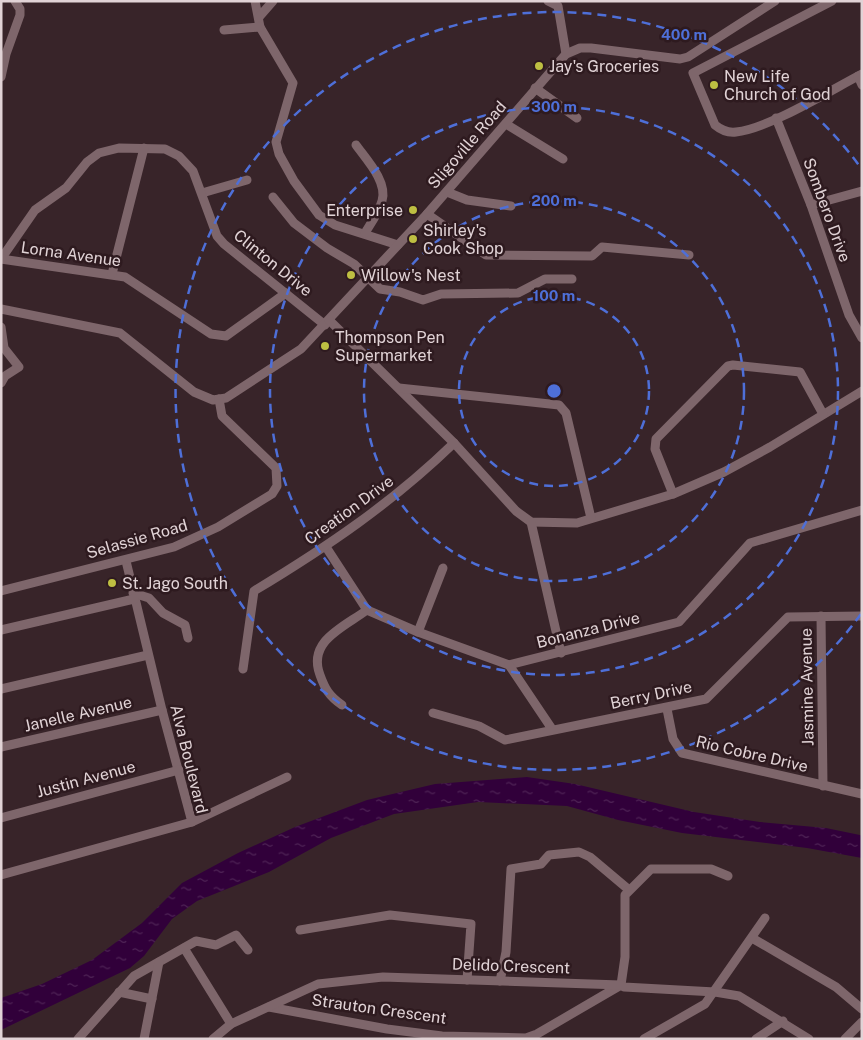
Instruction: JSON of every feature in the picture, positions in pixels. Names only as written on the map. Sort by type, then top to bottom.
[{"type":"street","points":[[1,77],[4,54],[20,15],[20,10],[15,1]]},
{"type":"street","points":[[255,1],[260,27],[293,83],[276,142],[279,154],[294,181],[319,216],[335,225],[398,245]]},
{"type":"street","points":[[259,17],[273,1]]},
{"type":"street","points":[[548,1],[558,6],[566,54],[580,48],[591,48],[680,60],[688,58],[775,1]]},
{"type":"street","points":[[832,1],[693,73],[715,125],[722,130],[734,133],[750,129],[776,118],[860,75],[862,86]]},
{"type":"street","points":[[224,30],[260,27]]},
{"type":"street","name":"Sligoville Road","points":[[219,399],[234,394],[301,349],[447,192],[566,54]]},
{"type":"street","points":[[535,88],[577,118]]},
{"type":"street","name":"Sombero Drive","points":[[776,118],[811,205],[849,315],[862,338]]},
{"type":"street","points":[[506,124],[563,159]]},
{"type":"street","points":[[356,145],[375,173],[383,194],[382,201],[365,233]]},
{"type":"street","name":"Clinton Drive","points":[[1,259],[34,210],[66,188],[87,162],[99,153],[119,148],[144,148],[165,149],[180,156],[193,171],[217,236],[224,244],[286,293],[327,322],[399,388],[454,443],[516,511],[531,522]]},
{"type":"street","points":[[112,274],[144,148]]},
{"type":"street","points":[[202,193],[246,180]]},
{"type":"street","points":[[811,205],[862,191]]},
{"type":"street","points":[[447,192],[467,200],[511,206]]},
{"type":"street","points":[[274,197],[294,223],[331,251],[354,264],[380,289],[400,292],[423,300],[441,294],[518,293],[545,278],[572,279]]},
{"type":"street","points":[[427,214],[486,255],[592,256],[602,247],[689,255]]},
{"type":"street","name":"Lorna Avenue","points":[[1,259],[112,274],[136,283],[211,334],[218,336],[226,336],[286,293]]},
{"type":"street","points":[[1,321],[2,310],[120,333],[194,392],[206,398],[219,399]]},
{"type":"street","points":[[1,327],[4,348],[19,367],[5,376],[1,383]]},
{"type":"street","points":[[673,494],[655,449],[656,439],[728,366],[759,367],[800,372],[823,414]]},
{"type":"street","points":[[399,388],[558,405],[566,413],[591,518]]},
{"type":"street","points":[[561,653],[531,522],[577,522],[673,494],[732,468],[862,391]]},
{"type":"street","name":"Selassie Road","points":[[1,591],[126,561],[174,547],[218,527],[275,490],[278,480],[276,468],[222,416],[219,399]]},
{"type":"street","name":"Creation Drive","points":[[243,669],[254,591],[326,547],[417,478],[454,443]]},
{"type":"street","name":"Bonanza Drive","points":[[509,664],[561,653],[679,622],[750,543],[862,510]]},
{"type":"street","points":[[326,547],[367,610],[418,632],[509,664],[552,729]]},
{"type":"street","name":"Alva Boulevard","points":[[1,875],[192,822],[148,655],[126,561]]},
{"type":"street","points":[[418,632],[443,568]]},
{"type":"street","points":[[1,630],[134,596],[149,598],[164,613],[185,625],[188,638]]},
{"type":"street","points":[[342,705],[328,695],[316,666],[318,648],[325,640],[367,610]]},
{"type":"street","name":"Jasmine Avenue","points":[[821,616],[824,786]]},
{"type":"street","name":"Berry Drive","points":[[432,713],[479,726],[505,740],[552,729],[667,709],[706,699],[788,617],[862,616]]},
{"type":"street","points":[[1,689],[148,655]]},
{"type":"street","name":"Rio Cobre Drive","points":[[667,709],[672,739],[682,753],[862,794]]},
{"type":"street","name":"Janelle Avenue","points":[[1,747],[162,710]]},
{"type":"street","name":"Justin Avenue","points":[[1,818],[179,770]]},
{"type":"street","points":[[192,822],[287,777]]},
{"type":"street","points":[[500,981],[504,968],[508,886],[512,868],[541,864],[549,855],[579,852],[590,857],[628,890]]},
{"type":"street","points":[[621,985],[625,957],[625,894],[628,890],[651,869],[711,869],[728,876]]},
{"type":"street","points":[[300,930],[390,915],[470,924],[467,980]]},
{"type":"street","points":[[648,1038],[705,1004],[766,918]]},
{"type":"street","points":[[78,1039],[134,976],[196,941],[216,945],[235,935],[248,950]]},
{"type":"street","points":[[752,938],[836,987],[862,1009]]},
{"type":"street","points":[[184,948],[231,1024]]},
{"type":"street","points":[[144,1039],[159,962]]},
{"type":"street","name":"Delido Crescent","points":[[213,1039],[231,1024],[318,984],[383,977],[621,985],[624,987],[715,992],[739,996],[783,1021],[809,1039]]},
{"type":"street","name":"Strauton Crescent","points":[[269,1007],[387,1029],[442,1037],[526,1038],[537,1034],[621,985]]},
{"type":"street","points":[[120,992],[152,999]]},
{"type":"street","points":[[756,1039],[783,1021]]},
{"type":"street","points":[[845,1039],[862,1022]]},
{"type":"street","points":[[386,1039],[387,1029]]},
{"type":"water","points":[[527,777],[575,784],[694,812],[760,822],[826,828],[860,835],[862,836],[862,858],[807,848],[682,833],[618,820],[567,806],[478,802],[394,814],[331,838],[269,872],[197,901],[172,919],[144,956],[130,968],[1,1030],[1,998],[42,984],[92,960],[142,923],[182,883],[238,853],[295,827],[367,800],[435,784]]},
{"type":"place","name":"Jay's Groceries","points":[[539,66]]},
{"type":"place","name":"New Life Church of God","points":[[714,85]]},
{"type":"place","name":"Enterprise","points":[[413,210]]},
{"type":"place","name":"Shirley's Cook Shop","points":[[413,239]]},
{"type":"place","name":"Willow's Nest","points":[[351,275]]},
{"type":"place","name":"Thompson Pen Supermarket","points":[[325,346]]},
{"type":"place","name":"St. Jago South","points":[[112,583]]}]
